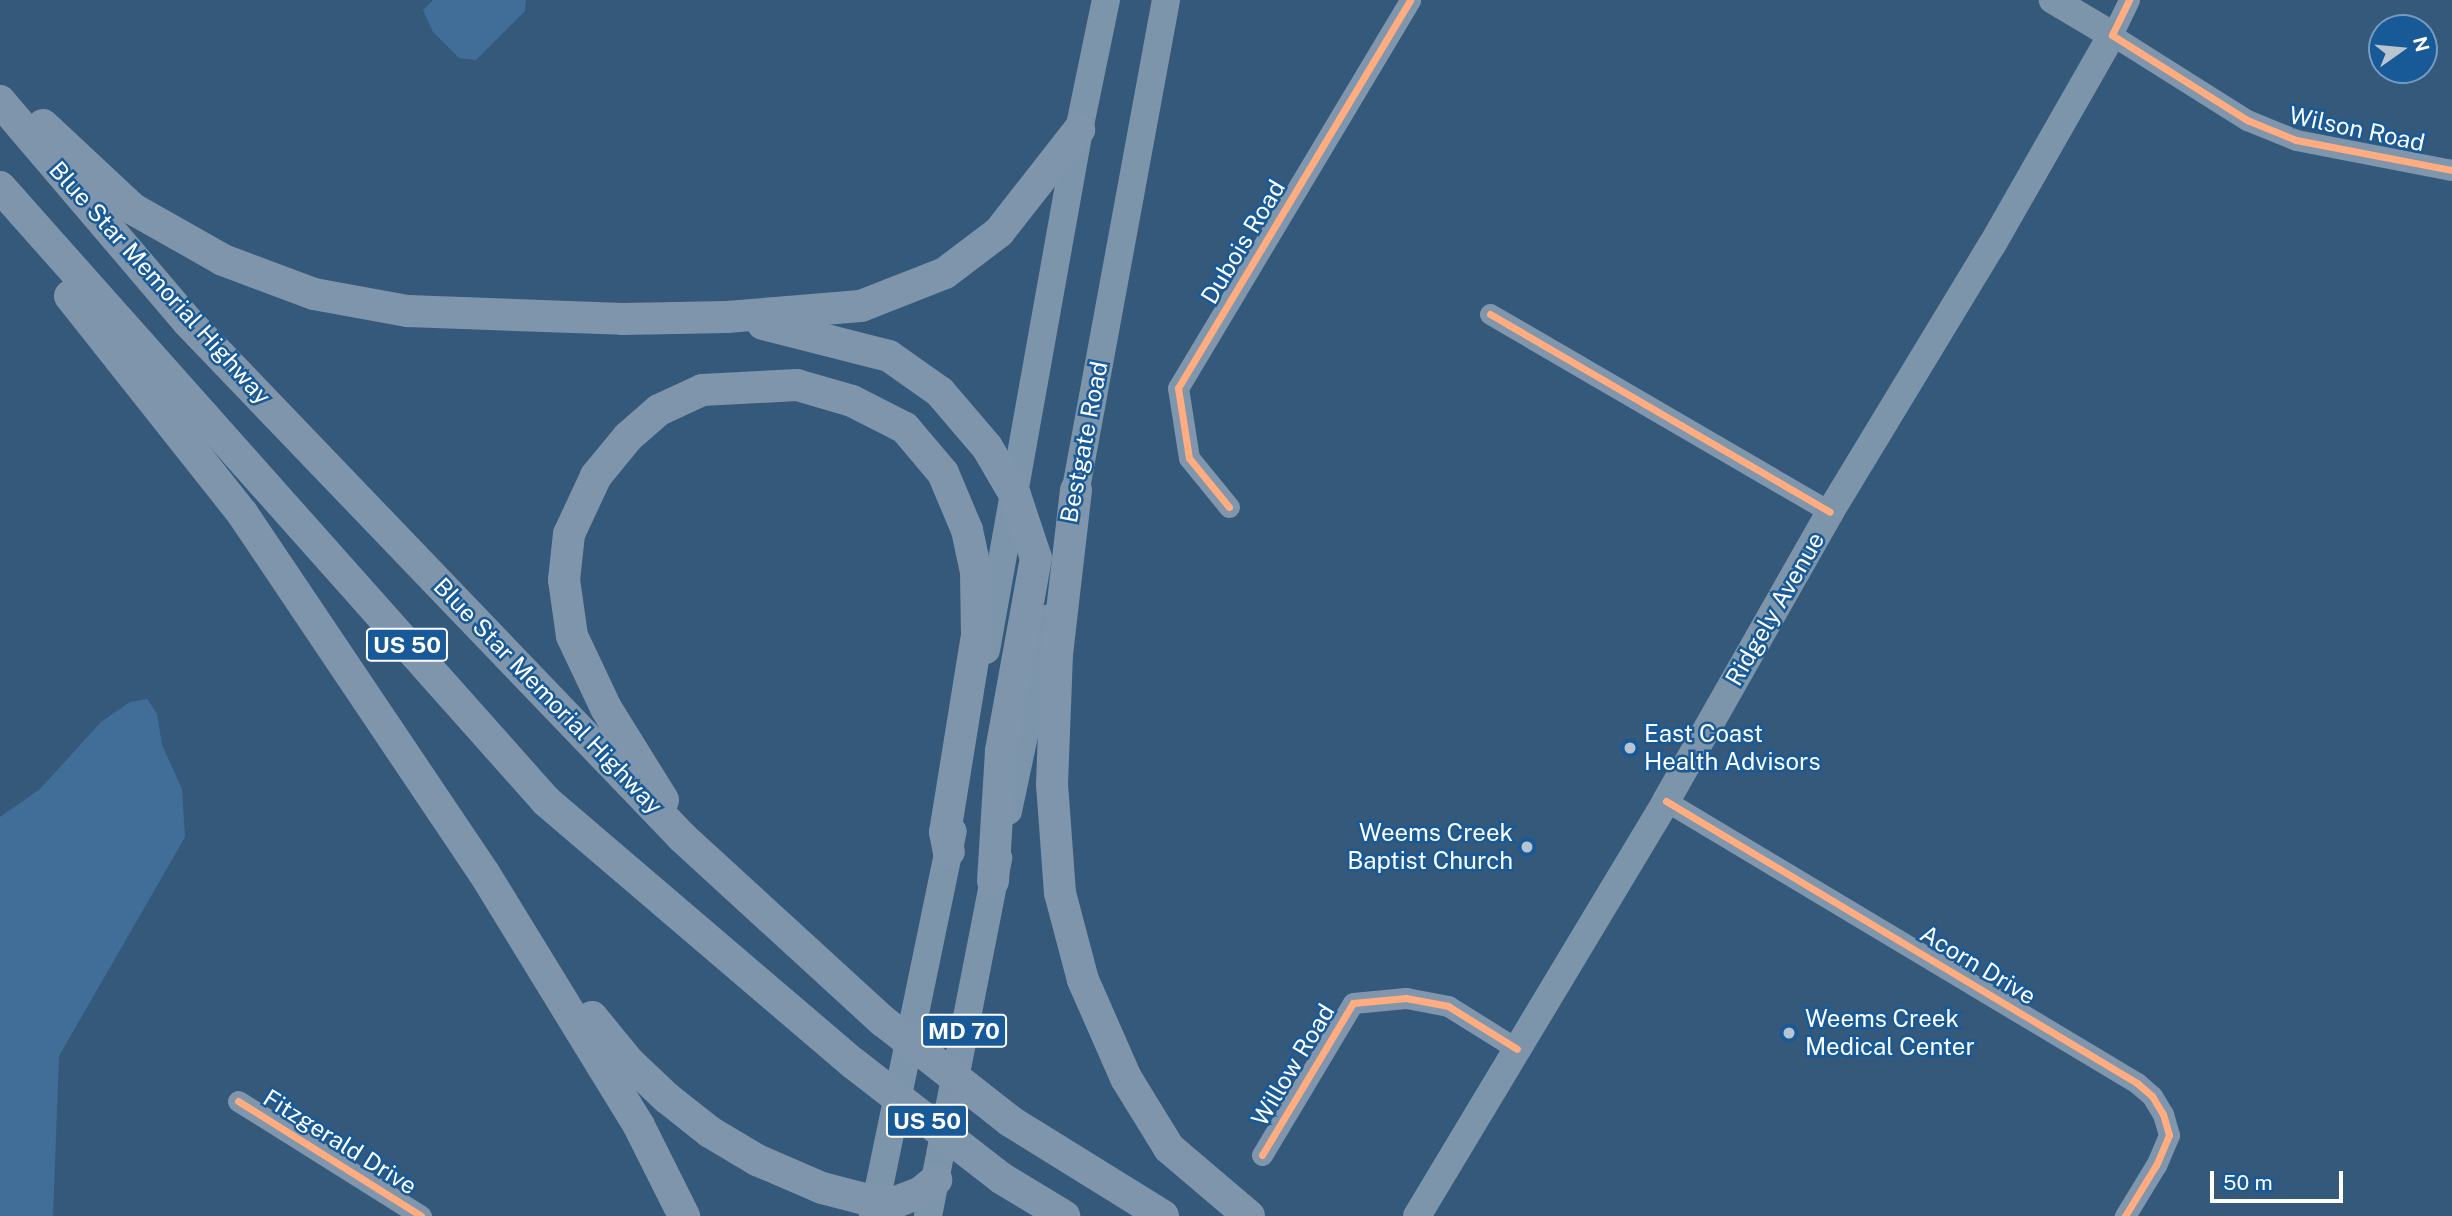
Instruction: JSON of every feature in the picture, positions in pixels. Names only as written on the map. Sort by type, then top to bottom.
[{"type":"highway","points":[[0,85],[133,209],[223,260],[314,294],[408,311],[609,319],[727,317],[862,306],[945,273],[999,232],[1079,130]]},
{"type":"highway","name":"Blue Star Memorial Highway","points":[[0,101],[188,322],[683,838],[866,1005],[1010,1121],[1163,1216]]},
{"type":"highway","name":"US 50","points":[[0,187],[546,801],[853,1063],[1001,1178],[1064,1216]]},
{"type":"highway","points":[[0,207],[242,513],[484,873],[639,1126],[684,1216]]},
{"type":"highway","points":[[727,317],[814,335],[889,356],[940,392],[987,447],[1015,495],[1036,558],[1001,751],[993,881]]},
{"type":"highway","points":[[683,838],[650,775],[606,708],[572,636],[564,580],[569,534],[596,476],[628,437],[659,410],[702,390],[797,385],[852,401],[905,428],[943,473],[967,530],[976,572],[977,635],[945,832],[949,852]]},
{"type":"highway","points":[[1076,490],[1057,654],[1052,784],[1060,893],[1083,980],[1126,1078],[1169,1148],[1249,1216]]},
{"type":"highway","points":[[484,873],[629,1062],[667,1098],[710,1132],[757,1160],[875,1209],[920,1193],[936,1180]]},
{"type":"main road","name":"MD 70","points":[[875,1209],[949,852],[1079,130],[1106,0]]},
{"type":"main road","name":"Bestgate Road","points":[[993,881],[1076,490],[1166,0]]},
{"type":"main road","points":[[2053,0],[2112,35]]},
{"type":"main road","name":"Ridgely Avenue","points":[[1419,1212],[1666,801],[1830,512],[1992,245],[2112,35]]},
{"type":"main road","name":"MD 70","points":[[928,1216],[993,881]]},
{"type":"street","name":"Dubois Road","points":[[1229,507],[1189,458],[1178,388],[1410,0]]},
{"type":"street","name":"Ridgely Avenue","points":[[2112,35],[2129,0]]},
{"type":"street","name":"Wilson Road","points":[[2112,35],[2247,121],[2296,140],[2452,170]]},
{"type":"street","points":[[1490,314],[1830,512]]},
{"type":"street","name":"Acorn Drive","points":[[1666,801],[2137,1083],[2152,1096],[2163,1114],[2169,1135],[2125,1216]]},
{"type":"street","name":"Willow Road","points":[[1262,1155],[1353,1003],[1406,998],[1447,1006],[1517,1049]]},
{"type":"street","name":"Fitzgerald Drive","points":[[238,1101],[421,1216]]},
{"type":"water","points":[[433,0],[526,0],[525,11],[476,60],[459,58],[433,32],[423,10]]},
{"type":"water","points":[[147,699],[157,714],[162,745],[182,789],[185,837],[59,1056],[53,1216],[0,1216],[0,817],[40,789],[101,722],[130,702]]},
{"type":"cycle path","points":[[1229,507],[1189,458],[1178,388],[1410,0]]},
{"type":"cycle path","points":[[2129,0],[2112,35],[2247,120],[2296,140],[2452,170]]},
{"type":"cycle path","points":[[1490,314],[1830,512]]},
{"type":"cycle path","points":[[1666,801],[2137,1083],[2152,1096],[2163,1114],[2169,1135],[2156,1165],[2125,1216]]},
{"type":"cycle path","points":[[1262,1155],[1353,1003],[1406,998],[1448,1006],[1517,1049]]},
{"type":"cycle path","points":[[238,1101],[421,1216]]},
{"type":"place","name":"East Coast Health Advisors","points":[[1630,748]]},
{"type":"place","name":"Weems Creek Baptist Church","points":[[1527,847]]},
{"type":"place","name":"Weems Creek Medical Center","points":[[1789,1033]]}]
